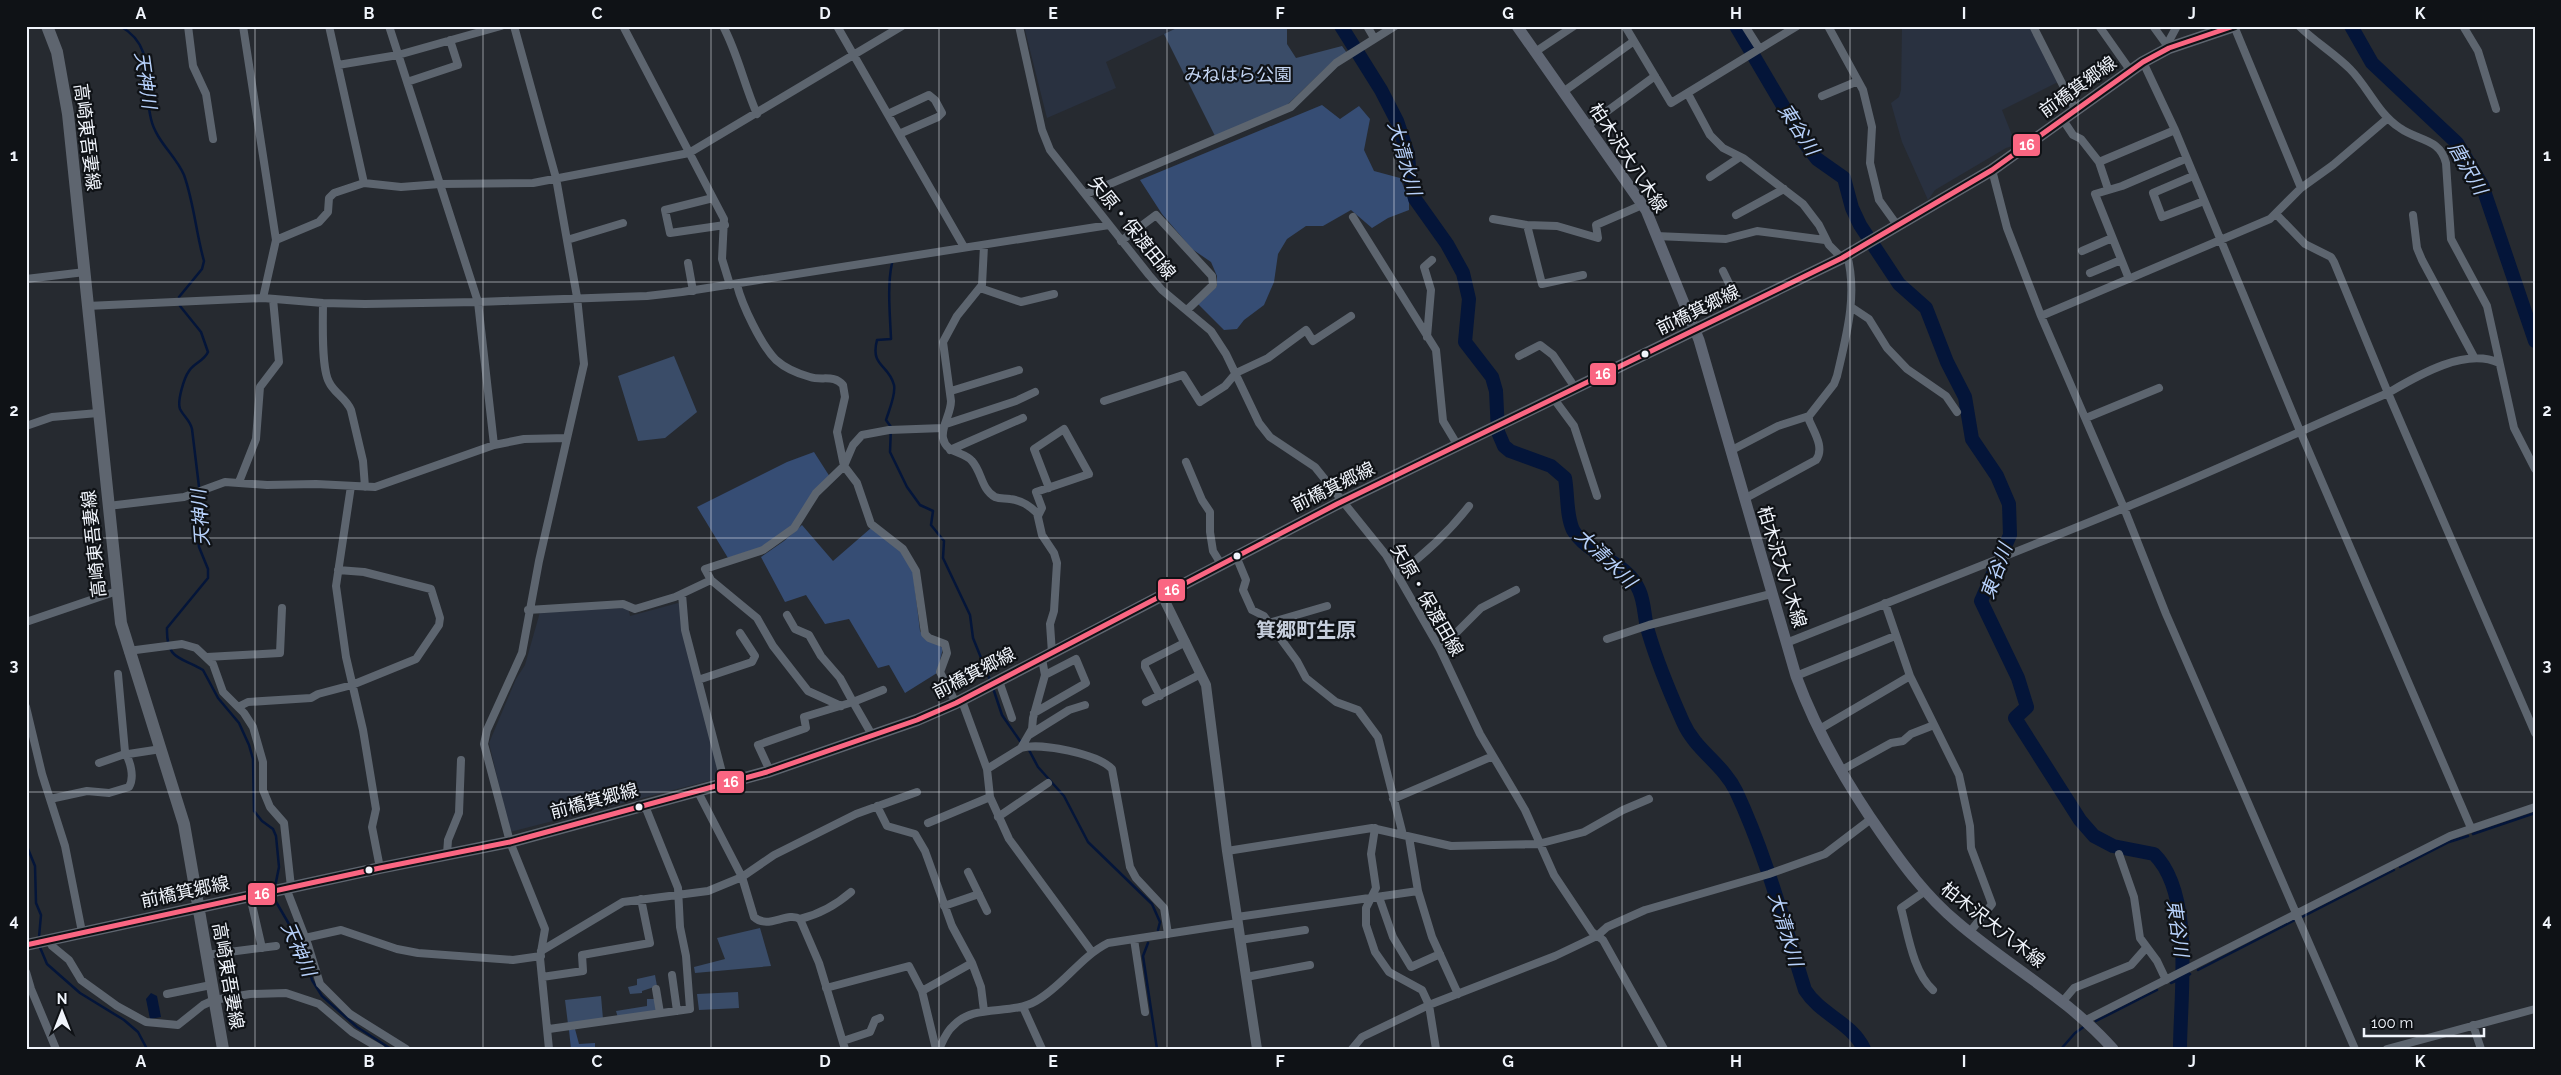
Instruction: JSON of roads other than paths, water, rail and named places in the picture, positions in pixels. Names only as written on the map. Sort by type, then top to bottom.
[{"type":"main road","name":"高崎東吾妻線","points":[[47,26],[57,52],[68,114],[116,591],[128,651],[184,824],[223,1049]]},
{"type":"main road","name":"柏木沢大八木線","points":[[1516,26],[1642,205],[1656,236],[1695,331],[1796,676],[1818,730],[1840,771],[1871,820],[1924,892],[1969,933],[2063,1001],[2086,1020],[2113,1049]]},
{"type":"main road","name":"前橋箕郷線","points":[[38,942],[283,888],[510,842],[770,771],[959,702],[1344,500],[1845,257],[1992,170],[2076,111],[2130,70],[2169,48],[2234,26]]},
{"type":"street","points":[[188,26],[193,66],[206,94],[213,139]]},
{"type":"street","points":[[243,26],[276,240],[263,298]]},
{"type":"street","points":[[329,26],[364,183]]},
{"type":"street","points":[[389,26],[478,302],[494,445]]},
{"type":"street","points":[[338,65],[398,55],[501,26]]},
{"type":"street","points":[[514,26],[556,178],[577,297],[584,364],[528,610],[520,658],[487,730],[484,744],[510,842],[545,929],[541,953],[542,977],[549,1029],[549,1049]]},
{"type":"street","points":[[623,26],[713,198],[725,225],[722,259],[743,307],[777,360],[788,368],[811,378],[832,378],[843,385],[845,397],[837,432],[844,466],[857,483],[872,524],[903,549],[916,570],[920,585],[923,629],[929,638],[944,644],[947,653],[940,672],[959,702],[987,769],[990,797],[998,817],[1008,839],[1092,952]]},
{"type":"street","points":[[722,26],[734,47],[748,95],[757,114]]},
{"type":"street","points":[[838,26],[964,247]]},
{"type":"street","points":[[276,240],[319,222],[325,217],[330,198],[334,193],[364,183],[401,187],[440,184],[533,183],[689,153],[855,56],[902,26]]},
{"type":"street","name":"矢原・保渡田線","points":[[1019,26],[1046,141],[1056,159],[1162,290],[1211,331],[1236,373],[1259,423],[1270,437],[1315,467],[1344,500],[1398,574],[1440,649],[1461,691],[1475,726],[1525,810],[1538,844],[1562,889],[1592,932],[1603,940],[1664,1049]]},
{"type":"street","points":[[1367,26],[1374,38]]},
{"type":"street","points":[[1086,194],[1291,106],[1336,63],[1395,26]]},
{"type":"street","points":[[1535,52],[1574,26]]},
{"type":"street","points":[[1625,26],[1671,103],[1758,48],[1797,26]]},
{"type":"street","points":[[1745,26],[1758,48]]},
{"type":"street","points":[[1828,26],[1858,82],[1869,110],[1872,127],[1870,163],[1879,200],[1897,226]]},
{"type":"street","points":[[2033,26],[2076,111]]},
{"type":"street","points":[[2098,26],[2130,70]]},
{"type":"street","points":[[2153,26],[2169,48]]},
{"type":"street","points":[[2169,48],[2170,39],[2177,26]]},
{"type":"street","points":[[2234,26],[2301,188]]},
{"type":"street","points":[[2299,26],[2351,70],[2398,128],[2434,142],[2443,152],[2446,163],[2451,239],[2487,306],[2514,428],[2535,469]]},
{"type":"street","points":[[2463,26],[2478,51],[2496,109]]},
{"type":"street","points":[[407,82],[458,65],[450,40]]},
{"type":"street","points":[[1563,92],[1634,41]]},
{"type":"street","points":[[2144,62],[2175,130],[2185,159],[2221,240],[2300,431],[2471,828]]},
{"type":"street","points":[[1587,126],[1655,76]]},
{"type":"street","points":[[1822,96],[1858,82]]},
{"type":"street","points":[[1688,94],[1710,135],[1723,148],[1740,157],[1803,204],[1819,225],[1825,240],[1845,257],[1850,267],[1851,307],[1834,384],[1809,416],[1778,426],[1730,451]]},
{"type":"street","points":[[888,114],[929,95],[941,109],[942,113],[938,117],[899,134]]},
{"type":"street","points":[[2042,316],[2221,240],[2276,214],[2301,188],[2333,165],[2388,118]]},
{"type":"street","points":[[2063,120],[2073,135],[2082,139],[2100,162],[2108,189]]},
{"type":"street","points":[[2100,162],[2175,130]]},
{"type":"street","points":[[1710,177],[1740,157]]},
{"type":"street","points":[[2129,279],[2095,194],[2122,186],[2185,159]]},
{"type":"street","points":[[1992,170],[2008,228],[2042,316],[2124,508],[2166,614],[2355,1049]]},
{"type":"street","points":[[2193,176],[2153,193],[2162,217],[2204,200]]},
{"type":"street","points":[[1736,215],[1784,189]]},
{"type":"street","points":[[713,198],[665,210],[670,233],[725,225]]},
{"type":"street","points":[[1493,219],[1527,225],[1557,226],[1598,238],[1596,225],[1642,205]]},
{"type":"street","points":[[2276,214],[2306,244],[2331,257],[2334,262],[2388,393],[2535,733]]},
{"type":"street","points":[[1122,241],[1156,215],[1212,276],[1213,285],[1187,310]]},
{"type":"street","points":[[2413,215],[2417,248],[2422,260],[2474,358]]},
{"type":"street","points":[[1353,217],[1436,350],[1443,421],[1458,446]]},
{"type":"street","points":[[567,240],[623,223]]},
{"type":"street","points":[[87,306],[263,298],[322,303],[478,302],[577,297],[648,296],[733,285],[1109,225]]},
{"type":"street","points":[[1527,225],[1542,284],[1583,275]]},
{"type":"street","points":[[1656,236],[1726,239],[1757,231],[1825,240]]},
{"type":"street","points":[[2082,251],[2112,238]]},
{"type":"street","points":[[984,246],[984,277],[980,288],[944,336],[943,348],[951,391],[951,410],[945,426],[944,441],[950,450],[971,459],[984,486],[991,494],[998,498],[1020,502],[1033,509],[1038,516],[1042,535],[1054,553],[1057,564],[1054,611],[1050,624],[1045,675],[1034,713],[1032,730],[1020,748]]},
{"type":"street","points":[[1427,337],[1431,290],[1424,266],[1432,260]]},
{"type":"street","points":[[2090,273],[2121,260]]},
{"type":"street","points":[[688,263],[693,290]]},
{"type":"street","points":[[1723,270],[1741,308]]},
{"type":"street","points":[[26,279],[85,272]]},
{"type":"street","points":[[980,288],[1021,302],[1054,294]]},
{"type":"street","points":[[240,482],[256,439],[260,387],[279,362],[273,299]]},
{"type":"street","points":[[322,303],[326,373],[332,387],[348,402],[352,410],[363,461],[365,487]]},
{"type":"street","points":[[1851,307],[1869,319],[1887,348],[1907,369],[1946,396],[1957,412]]},
{"type":"street","points":[[1104,401],[1183,375],[1200,402],[1225,386],[1236,373],[1268,358],[1306,330],[1313,341],[1351,316]]},
{"type":"street","points":[[1519,356],[1540,345],[1552,355],[1576,388]]},
{"type":"street","points":[[1786,643],[1885,603],[1935,586],[2000,557],[2124,508],[2388,393],[2422,372],[2474,358],[2490,359],[2499,363]]},
{"type":"street","points":[[951,391],[1019,370]]},
{"type":"street","points":[[2086,418],[2158,388]]},
{"type":"street","points":[[841,706],[808,690],[773,646],[757,618],[711,580],[705,569],[763,550],[794,528],[816,493],[844,466],[853,445],[867,433],[945,426],[1016,401],[1035,392]]},
{"type":"street","points":[[1554,399],[1574,426],[1597,496]]},
{"type":"street","points":[[26,426],[52,417],[98,412]]},
{"type":"street","points":[[1744,499],[1816,460],[1819,456],[1820,446],[1809,416]]},
{"type":"street","points":[[950,450],[1023,418]]},
{"type":"street","points":[[1038,516],[1042,508],[1036,492],[1049,488],[1089,474],[1064,429],[1034,449],[1049,488]]},
{"type":"street","points":[[108,506],[184,497],[225,482],[365,487],[384,485],[494,445],[524,439],[567,438]]},
{"type":"street","points":[[1186,462],[1202,500],[1210,512],[1210,532],[1214,551],[1220,564]]},
{"type":"street","points":[[351,486],[338,570],[336,596],[352,685],[363,730],[376,809],[372,827],[380,868]]},
{"type":"street","points":[[1398,574],[1422,556],[1453,526],[1469,506]]},
{"type":"street","points":[[1236,556],[1246,580],[1243,590],[1252,610],[1264,616],[1297,662],[1306,678],[1342,706],[1358,710],[1378,736],[1393,799],[1406,836],[1418,891],[1440,954],[1458,994]]},
{"type":"street","points":[[238,707],[248,702],[311,698],[318,694],[352,685],[416,659],[439,625],[440,618],[431,589],[364,572],[338,570]]},
{"type":"street","points":[[528,610],[623,604],[635,609],[682,594],[711,580]]},
{"type":"street","points":[[1440,649],[1481,608],[1516,590]]},
{"type":"street","points":[[26,622],[116,591]]},
{"type":"street","points":[[682,594],[685,630],[724,784]]},
{"type":"street","points":[[1162,594],[1206,685],[1227,851],[1257,1049]]},
{"type":"street","points":[[1607,640],[1645,626],[1771,594]]},
{"type":"street","points":[[1885,603],[1910,676],[1959,775],[1970,826],[1971,848],[1992,904],[1969,933]]},
{"type":"street","points":[[1269,623],[1327,606]]},
{"type":"street","points":[[207,657],[280,653],[282,608]]},
{"type":"street","points":[[787,615],[795,629],[809,635],[821,656],[840,678],[872,735]]},
{"type":"street","points":[[698,680],[752,662],[755,656],[740,634]]},
{"type":"street","points":[[1796,676],[1895,636]]},
{"type":"street","points":[[1160,696],[1145,667],[1146,663],[1186,642]]},
{"type":"street","points":[[128,651],[182,644],[196,648],[207,657],[218,673],[223,692],[238,707],[253,727],[263,762],[263,790],[270,807],[284,822],[283,888],[305,938],[320,984],[381,1043]]},
{"type":"street","points":[[1034,713],[1086,683],[1076,660],[1045,675]]},
{"type":"street","points":[[50,799],[87,791],[109,793],[129,787],[131,783],[130,762],[126,754],[118,674]]},
{"type":"street","points":[[1146,702],[1201,674]]},
{"type":"street","points":[[1818,730],[1910,676]]},
{"type":"street","points":[[995,684],[1012,718]]},
{"type":"street","points":[[770,771],[758,745],[806,728],[804,717],[853,702],[883,690]]},
{"type":"street","points":[[1029,735],[1069,710],[1085,704]]},
{"type":"street","points":[[26,707],[50,799],[66,846],[82,932]]},
{"type":"street","points":[[1840,771],[1891,743],[1903,741],[1911,734],[1934,725]]},
{"type":"street","points":[[987,769],[1020,748],[1030,745],[1082,754],[1106,762],[1112,769],[1130,866],[1136,878],[1164,908],[1168,934]]},
{"type":"street","points":[[99,763],[126,754],[161,749]]},
{"type":"street","points":[[1393,799],[1493,756]]},
{"type":"street","points":[[447,854],[448,840],[459,813],[461,760]]},
{"type":"street","points":[[998,817],[1048,783]]},
{"type":"street","points":[[698,792],[742,877],[751,911],[757,920],[772,922],[794,917],[800,920],[819,963],[844,1045],[870,1032],[875,1020],[880,1018]]},
{"type":"street","points":[[305,938],[341,930],[397,949],[418,953],[513,960],[541,953],[623,902],[678,893],[708,891],[742,877],[774,855],[878,806],[917,792]]},
{"type":"street","points":[[928,822],[990,797]]},
{"type":"street","points":[[1227,851],[1375,828],[1451,846],[1538,844],[1584,832],[1623,810],[1649,799]]},
{"type":"street","points":[[549,1029],[690,1009],[686,956],[680,927],[678,893],[673,872],[645,806]]},
{"type":"street","points":[[878,806],[887,826],[915,834],[925,851],[952,926],[972,963],[980,987],[984,1011]]},
{"type":"street","points":[[2086,1020],[2450,836],[2535,807]]},
{"type":"street","points":[[1352,1049],[1362,1037],[1429,1005],[1538,964],[1598,936],[1607,927],[1645,910],[1769,874],[1825,854],[1871,820]]},
{"type":"street","points":[[1375,828],[1371,854],[1376,882],[1375,894],[1393,937],[1411,968],[1440,954]]},
{"type":"street","points":[[2119,854],[2134,897],[2140,938],[2168,979]]},
{"type":"street","points":[[968,872],[987,911]]},
{"type":"street","points":[[937,1049],[954,1024],[972,1014],[984,1011],[999,1012],[1023,1008],[1049,992],[1092,952],[1108,943],[1418,891]]},
{"type":"street","points":[[800,920],[836,906],[851,892]]},
{"type":"street","points":[[1924,892],[1901,908],[1920,972],[1925,983],[1933,990]]},
{"type":"street","points":[[944,906],[979,894]]},
{"type":"street","points":[[250,896],[262,948]]},
{"type":"street","points":[[1376,897],[1366,908],[1366,925],[1375,952],[1392,975],[1422,990],[1429,1005],[1436,1049]]},
{"type":"street","points":[[542,977],[583,971],[582,955],[650,943],[641,899]]},
{"type":"street","points":[[1240,940],[1304,930]]},
{"type":"street","points":[[1134,939],[1145,1012]]},
{"type":"street","points":[[38,942],[52,946],[70,960],[81,980],[117,1006],[143,1021],[180,1025],[203,1005],[214,1000],[257,993],[286,993],[319,1004],[352,1032],[381,1043],[406,1049]]},
{"type":"street","points":[[206,955],[276,946]]},
{"type":"street","points":[[2063,1001],[2074,988],[2131,965],[2146,948]]},
{"type":"street","points":[[922,990],[972,963]]},
{"type":"street","points":[[1246,977],[1310,965]]},
{"type":"street","points":[[826,988],[909,966],[922,990],[937,1049]]},
{"type":"street","points":[[26,972],[31,989],[56,1049]]},
{"type":"street","points":[[672,975],[677,1011]]},
{"type":"street","points":[[167,994],[211,985]]},
{"type":"street","points":[[656,988],[660,1013]]},
{"type":"street","points":[[1023,1008],[1042,1049]]},
{"type":"street","points":[[2387,1049],[2535,1010]]},
{"type":"street","points":[[2473,1025],[2481,1049]]},
{"type":"waterway","name":"天神川","points":[[120,26],[140,44],[144,55],[151,119],[157,134],[184,175],[204,261],[202,269],[179,297],[180,306],[201,332],[208,352],[187,374],[179,405],[192,429],[200,495],[197,532],[199,547],[208,569],[208,578],[167,628],[167,639],[172,652],[182,660],[203,670],[218,698],[239,723],[249,745],[253,759],[254,811],[262,821],[273,829],[276,836],[279,867],[275,887]]},
{"type":"waterway","name":"大清水川","points":[[1341,26],[1381,90],[1397,121],[1408,154],[1410,180],[1415,199],[1447,244],[1463,273],[1469,299],[1465,342],[1492,377],[1496,391],[1498,432],[1504,446],[1510,451],[1551,466],[1565,478],[1568,511],[1573,530],[1588,546],[1626,572],[1639,590],[1655,654],[1683,722],[1695,741],[1730,781],[1747,815],[1774,889],[1805,990],[1819,1006],[1852,1032],[1864,1049]]},
{"type":"waterway","name":"東谷川","points":[[1736,26],[1806,145],[1817,159],[1844,178],[1852,208],[1860,225],[1899,284],[1926,308],[1947,362],[1965,397],[1972,439],[1997,476],[2009,504],[2010,535],[1981,601],[2018,678],[2027,707],[2015,718],[2080,820],[2094,836],[2113,846],[2154,854],[2167,872],[2175,894],[2180,919],[2183,975],[2180,1049]]},
{"type":"waterway","name":"唐沢川","points":[[2351,26],[2372,63],[2457,143],[2482,185],[2535,341]]},
{"type":"waterway","points":[[892,263],[889,291],[891,339],[877,340],[876,349],[878,361],[892,378],[894,385],[893,398],[886,420],[891,427],[890,452],[907,487],[920,505],[933,511],[931,525],[944,541],[943,558],[970,615],[973,638],[990,680]]},
{"type":"waterway","points":[[993,688],[1002,715],[1020,741]]},
{"type":"waterway","points":[[1029,750],[1038,767],[1064,796],[1088,842],[1152,904],[1160,922],[1158,930]]},
{"type":"waterway","points":[[2473,834],[2535,813]]},
{"type":"waterway","points":[[2400,867],[2449,842],[2468,836]]},
{"type":"waterway","points":[[26,844],[35,866],[36,903],[41,915],[39,937]]},
{"type":"waterway","points":[[2302,917],[2394,870]]},
{"type":"waterway","name":"天神川","points":[[275,895],[275,900],[304,950],[312,980],[322,996],[357,1027],[391,1049]]},
{"type":"waterway","points":[[2198,970],[2295,920]]},
{"type":"waterway","points":[[1148,943],[1143,956],[1157,1049]]},
{"type":"waterway","points":[[39,945],[47,964],[80,993],[124,1020],[138,1032],[147,1049]]},
{"type":"waterway","name":"東谷川","points":[[2171,983],[2190,974]]},
{"type":"waterway","points":[[2096,1021],[2157,990]]},
{"type":"waterway","points":[[2061,1049],[2075,1033],[2085,1026]]},
{"type":"district","name":"箕郷町生原","points":[[1306,630]]},
{"type":"park label","name":"みねはら公園","points":[[1238,75]]}]
